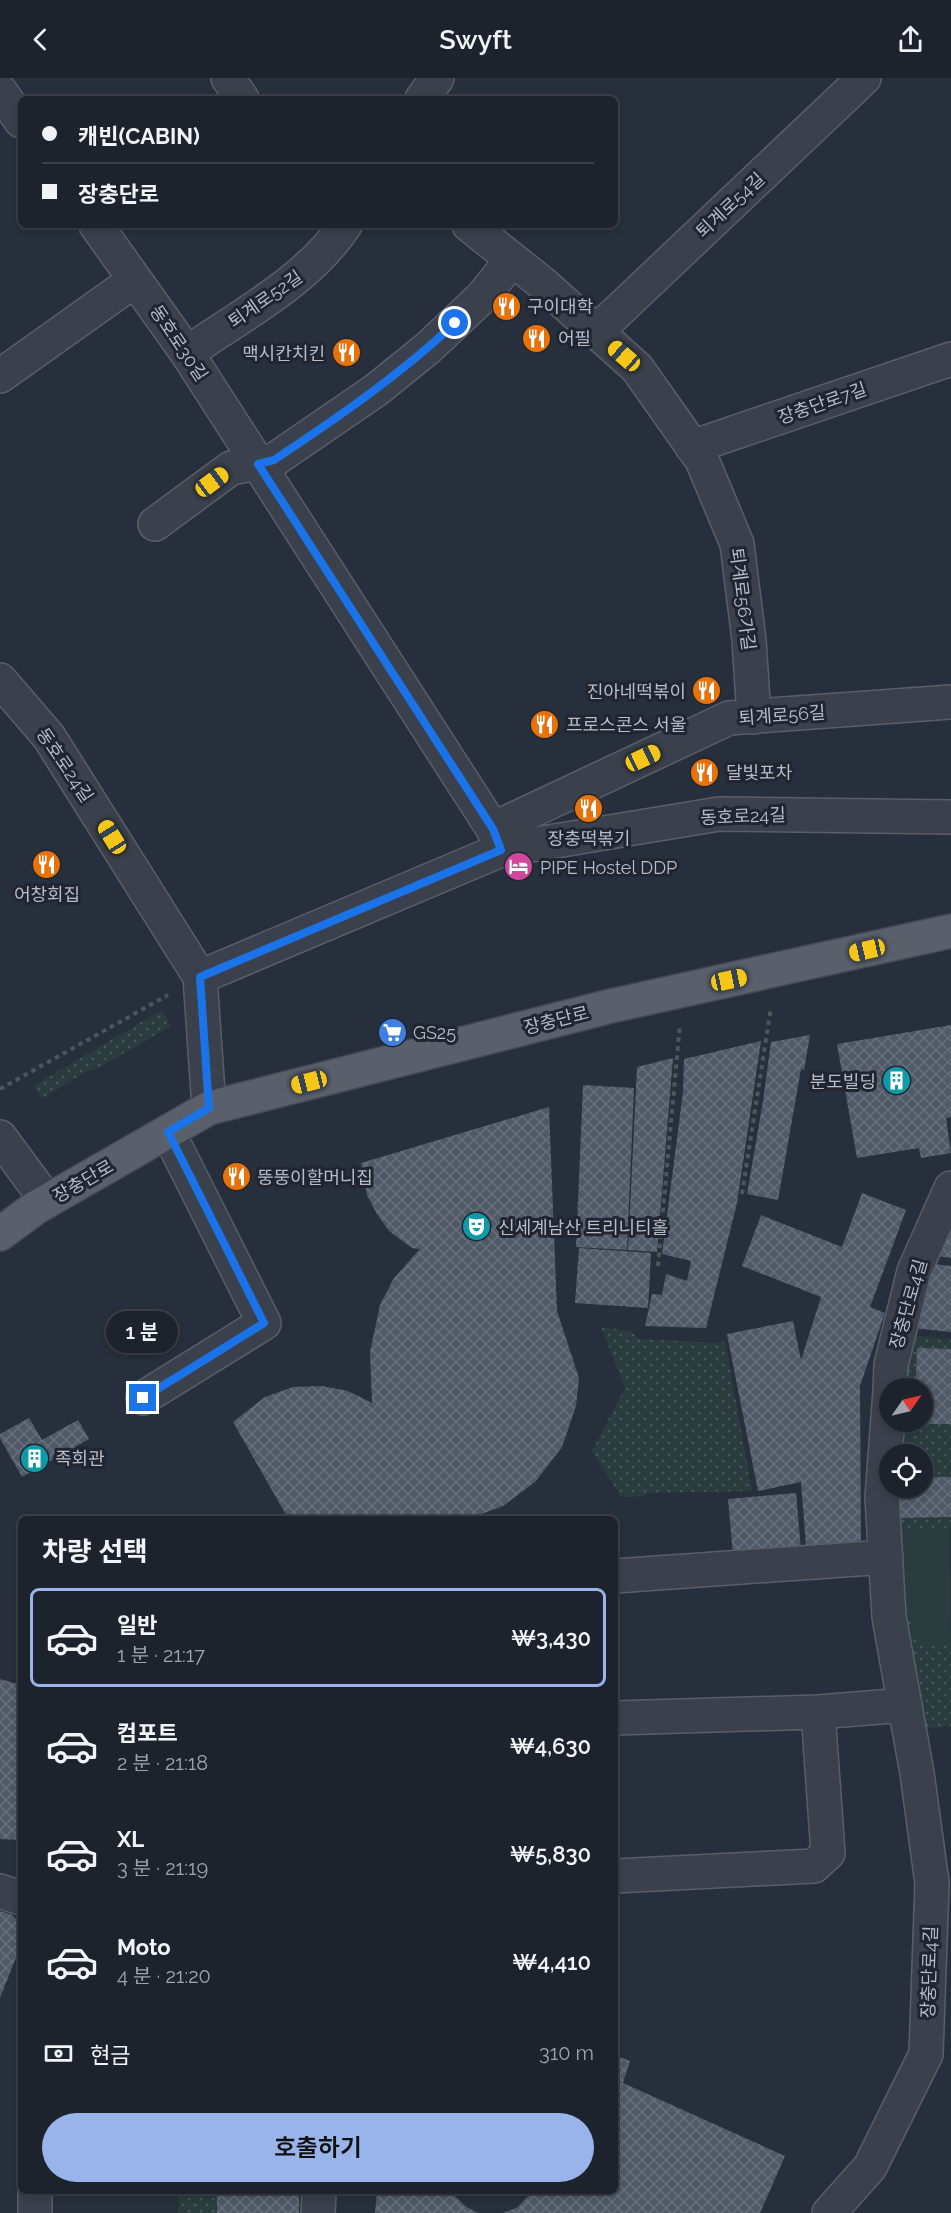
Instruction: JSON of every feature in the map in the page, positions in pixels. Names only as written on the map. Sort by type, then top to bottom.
[{"type":"main road","name":"장충단로","points":[[0,1234],[46,1202],[209,1108],[611,1006],[951,931]]},
{"type":"street","points":[[228,78],[240,96]]},
{"type":"street","points":[[424,96],[436,78]]},
{"type":"street","name":"퇴계로54길","points":[[596,332],[864,78]]},
{"type":"street","points":[[0,91],[18,117]]},
{"type":"street","name":"동호로30길","points":[[98,228],[187,353],[497,839]]},
{"type":"street","name":"퇴계로56가길","points":[[473,228],[637,368],[702,460],[737,544],[749,640],[754,717]]},
{"type":"street","name":"퇴계로52길","points":[[187,353],[306,271],[336,229]]},
{"type":"street","points":[[154,524],[231,468],[274,460],[376,390],[428,348],[482,297],[512,260]]},
{"type":"street","points":[[0,376],[135,280]]},
{"type":"street","name":"장충단로7길","points":[[692,447],[951,359]]},
{"type":"street","name":"동호로24길","points":[[0,680],[49,737],[200,977],[209,1108]]},
{"type":"street","name":"퇴계로56길","points":[[497,839],[729,718],[951,702]]},
{"type":"street","name":"동호로24길","points":[[200,977],[497,839],[719,814],[951,817]]},
{"type":"street","points":[[143,1398],[264,1323],[168,1132]]},
{"type":"street","points":[[0,1137],[46,1202]]},
{"type":"street","name":"장충단로4길","points":[[890,1378],[891,1365],[914,1271],[951,1188]]},
{"type":"street","name":"장충단로4길","points":[[830,2213],[870,2167],[926,2054],[932,1883],[917,1773],[889,1617],[882,1497],[887,1432]]},
{"type":"street","points":[[618,1576],[886,1557]]},
{"type":"street","points":[[618,1718],[818,1712],[905,1705]]},
{"type":"street","points":[[618,1876],[814,1866],[828,1853],[818,1712]]},
{"type":"street","points":[[0,1891],[18,1897]]},
{"type":"street","points":[[35,2194],[35,2213]]},
{"type":"street","points":[[318,2213],[319,2194]]},
{"type":"path","points":[[742,1194],[776,970]]},
{"type":"path","points":[[0,1089],[200,977]]},
{"type":"path","points":[[658,1266],[683,991]]},
{"type":"shaded area","points":[[162,1010],[171,1026],[97,1069],[87,1071],[42,1099],[33,1086]]},
{"type":"shaded area","points":[[601,1327],[630,1331],[639,1339],[716,1343],[725,1341],[752,1491],[649,1493],[642,1496],[621,1497],[592,1451],[625,1388]]},
{"type":"shaded area","points":[[908,1335],[951,1339],[951,1349],[917,1378],[899,1378]]},
{"type":"shaded area","points":[[933,1423],[951,1424],[951,1477],[933,1477],[933,1444],[893,1444],[894,1432],[933,1432]]},
{"type":"shaded area","points":[[893,1498],[900,1498],[900,1518],[951,1517],[951,1528],[903,1528],[904,1597],[918,1646],[951,1644],[951,1727],[919,1728],[902,1658]]},
{"type":"shaded area","points":[[903,1528],[950,1528],[951,1644],[918,1646],[904,1597]]},
{"type":"shaded area","points":[[179,2194],[217,2194],[217,2213],[178,2213]]},
{"type":"building","name":"분도빌딩","points":[[951,1025],[951,1117],[946,1118],[951,1153],[921,1158],[919,1148],[857,1158],[837,1044]]},
{"type":"building","points":[[810,1035],[804,1070],[801,1069],[778,1200],[747,1194],[771,1042]]},
{"type":"building","points":[[761,1041],[737,1203],[706,1328],[645,1326],[652,1294],[662,1295],[666,1274],[687,1281],[691,1261],[662,1254],[683,1092],[684,1059]]},
{"type":"building","points":[[673,1058],[657,1252],[628,1250],[637,1067]]},
{"type":"building","points":[[583,1085],[634,1088],[627,1250],[576,1247]]},
{"type":"building","points":[[549,1107],[557,1311],[579,1378],[576,1406],[562,1447],[535,1482],[503,1506],[477,1516],[287,1516],[233,1422],[265,1397],[293,1387],[322,1386],[348,1391],[372,1403],[370,1352],[380,1305],[394,1278],[420,1249],[412,1248],[389,1231],[377,1214],[367,1195],[361,1163]]},
{"type":"building","points":[[862,1193],[906,1210],[870,1307],[885,1313],[860,1386],[861,1547],[806,1546],[801,1482],[758,1491],[727,1334],[793,1321],[801,1360],[821,1297],[742,1266],[761,1215],[842,1247]]},
{"type":"building","points":[[951,1222],[951,1258],[936,1256]]},
{"type":"building","points":[[579,1248],[651,1253],[648,1308],[575,1303]]},
{"type":"building","points":[[933,1264],[951,1266],[951,1332],[913,1328]]},
{"type":"building","points":[[917,1348],[951,1349],[951,1424],[933,1424],[933,1378],[916,1378]]},
{"type":"building","name":"족회관","points":[[29,1418],[42,1440],[78,1420],[89,1439],[22,1477],[0,1438],[0,1434]]},
{"type":"building","points":[[933,1477],[951,1477],[951,1517],[900,1518],[900,1498],[933,1498]]},
{"type":"building","points":[[796,1493],[801,1550],[733,1556],[728,1499]]},
{"type":"building","points":[[0,1679],[18,1684],[18,1840],[0,1839]]},
{"type":"building","points":[[0,1911],[11,1914],[18,1921],[18,1953],[0,1998]]},
{"type":"building","points":[[618,2056],[630,2061],[623,2083],[785,2156],[760,2213],[503,2213],[518,2207],[530,2194],[618,2194]]},
{"type":"building","points":[[217,2194],[299,2194],[299,2213],[217,2213]]},
{"type":"building","points":[[377,2194],[453,2194],[465,2206],[478,2213],[375,2213]]},
{"type":"place","name":"구이대학","points":[[506,306]]},
{"type":"place","name":"어필","points":[[537,338]]},
{"type":"place","name":"맥시칸치킨","points":[[346,353]]},
{"type":"place","name":"진아네떡볶이","points":[[707,691]]},
{"type":"place","name":"프로스콘스 서울","points":[[545,724]]},
{"type":"place","name":"달빛포차","points":[[705,772]]},
{"type":"place","name":"장충떡볶기","points":[[589,809]]},
{"type":"place","name":"어창회집","points":[[47,865]]},
{"type":"place","name":"PIPE Hostel DDP","points":[[519,867]]},
{"type":"place","name":"GS25","points":[[392,1032]]},
{"type":"place","name":"분도빌딩","points":[[897,1081]]},
{"type":"place","name":"뚱뚱이할머니집","points":[[236,1177]]},
{"type":"place","name":"신세계남산 트리니티홀","points":[[477,1227]]},
{"type":"place","name":"족회관","points":[[34,1458]]},
{"type":"route","points":[[143,1398],[264,1323],[168,1132],[209,1108],[200,977],[501,850],[493,829],[258,464],[274,460],[376,390],[455,323]]}]
